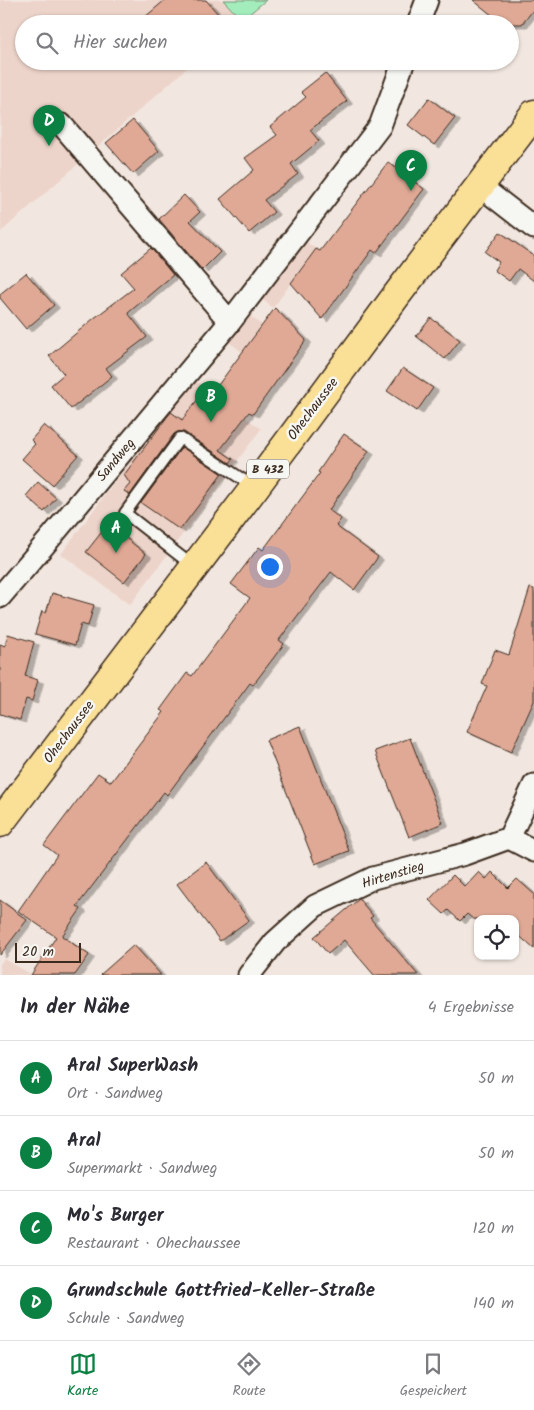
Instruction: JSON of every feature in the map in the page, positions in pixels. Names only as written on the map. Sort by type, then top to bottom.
[{"type":"main road","name":"Ohechaussee","points":[[0,823],[255,487],[534,114]]},
{"type":"street","points":[[421,15],[427,0]]},
{"type":"street","name":"Sandweg","points":[[0,597],[230,322],[380,126],[401,70]]},
{"type":"street","points":[[62,125],[230,322]]},
{"type":"street","points":[[480,186],[534,228]]},
{"type":"street","points":[[534,785],[509,838],[534,851]]},
{"type":"street","name":"Hirtenstieg","points":[[249,975],[276,942],[315,906],[373,878],[465,854],[509,838]]},
{"type":"lane","points":[[194,567],[125,513],[180,438],[255,487]]},
{"type":"shaded area","points":[[0,0],[223,0],[237,15],[15,15],[15,70],[185,70],[1,232]]},
{"type":"shaded area","points":[[300,237],[316,249],[273,308],[258,296]]},
{"type":"shaded area","points":[[245,312],[262,325],[242,352],[225,339]]},
{"type":"shaded area","points":[[192,378],[261,429],[130,605],[61,554]]},
{"type":"shaded area","points":[[4,959],[33,975],[0,975],[0,964]]},
{"type":"green space","points":[[223,0],[266,0],[248,15],[237,15]]},
{"type":"building","points":[[165,0],[206,0],[218,14],[217,15],[148,15]]},
{"type":"building","points":[[473,0],[534,0],[534,9],[522,24],[519,24],[519,15],[492,15]]},
{"type":"building","points":[[325,73],[347,101],[310,130],[319,141],[291,164],[298,174],[264,200],[274,212],[249,233],[220,199],[254,170],[245,158],[277,135],[270,127],[306,97],[301,92]]},
{"type":"building","points":[[429,98],[455,118],[434,145],[408,125]]},
{"type":"building","points":[[133,120],[159,151],[133,174],[106,143]]},
{"type":"building","points":[[388,162],[424,189],[376,253],[372,250],[322,319],[291,283],[316,249],[320,251]]},
{"type":"building","points":[[184,195],[200,212],[190,221],[220,252],[202,270],[159,219]]},
{"type":"building","points":[[500,232],[534,256],[534,281],[518,269],[509,281],[494,270],[499,262],[485,252]]},
{"type":"building","points":[[151,248],[173,275],[128,313],[147,337],[106,368],[112,376],[71,409],[51,385],[64,374],[49,356],[134,288],[121,273]]},
{"type":"building","points":[[26,273],[54,305],[26,329],[0,298],[0,294]]},
{"type":"building","points":[[275,308],[306,340],[253,414],[249,412],[220,450],[233,459],[230,463],[184,432],[178,432],[174,434],[130,495],[124,491],[130,484],[124,475],[171,412],[182,420],[201,395],[207,400]]},
{"type":"building","points":[[431,318],[460,340],[445,359],[416,336]]},
{"type":"building","points":[[403,368],[433,388],[417,411],[387,391]]},
{"type":"building","points":[[44,425],[78,455],[52,485],[22,459],[35,444],[31,440]]},
{"type":"building","points":[[344,434],[369,451],[329,510],[341,519],[336,526],[378,557],[354,590],[331,572],[279,640],[284,644],[253,685],[250,683],[167,795],[164,792],[77,906],[81,909],[62,936],[89,955],[75,975],[31,975],[56,937],[18,911],[57,855],[44,845],[98,773],[111,782],[164,712],[160,710],[187,673],[192,676],[250,598],[231,584],[259,547],[263,550],[320,473],[318,472]]},
{"type":"building","points":[[182,447],[222,474],[180,530],[141,503]]},
{"type":"building","points":[[38,482],[56,498],[44,512],[26,496]]},
{"type":"building","points":[[108,524],[146,554],[124,582],[86,552]]},
{"type":"building","points":[[530,588],[534,589],[534,701],[511,752],[467,732],[487,686],[482,684],[495,650],[509,655]]},
{"type":"building","points":[[52,593],[94,605],[88,626],[81,624],[75,645],[35,634],[42,611],[46,613]]},
{"type":"building","points":[[8,634],[34,642],[25,676],[38,680],[32,701],[26,699],[20,720],[0,714],[0,644],[5,646]]},
{"type":"building","points":[[300,726],[349,851],[315,864],[266,740]]},
{"type":"building","points":[[410,738],[443,823],[409,837],[375,751]]},
{"type":"building","points":[[206,862],[249,920],[220,941],[177,884]]},
{"type":"building","points":[[479,872],[486,879],[492,872],[508,888],[517,879],[534,894],[534,949],[519,936],[519,915],[474,915],[473,919],[467,914],[460,921],[448,910],[444,914],[429,900],[453,875],[465,887]]},
{"type":"building","points":[[359,899],[373,916],[370,918],[418,975],[374,975],[344,940],[328,954],[314,937]]},
{"type":"building","points":[[0,900],[27,920],[0,955]]},
{"type":"building","points":[[134,945],[161,975],[100,975]]},
{"type":"place","name":"Grundschule Gottfried-Keller-Straße","points":[[49,146]]},
{"type":"place","name":"Mo's Burger","points":[[411,191]]},
{"type":"place","name":"Aral","points":[[211,422]]},
{"type":"place","name":"Aral SuperWash","points":[[116,553]]}]
